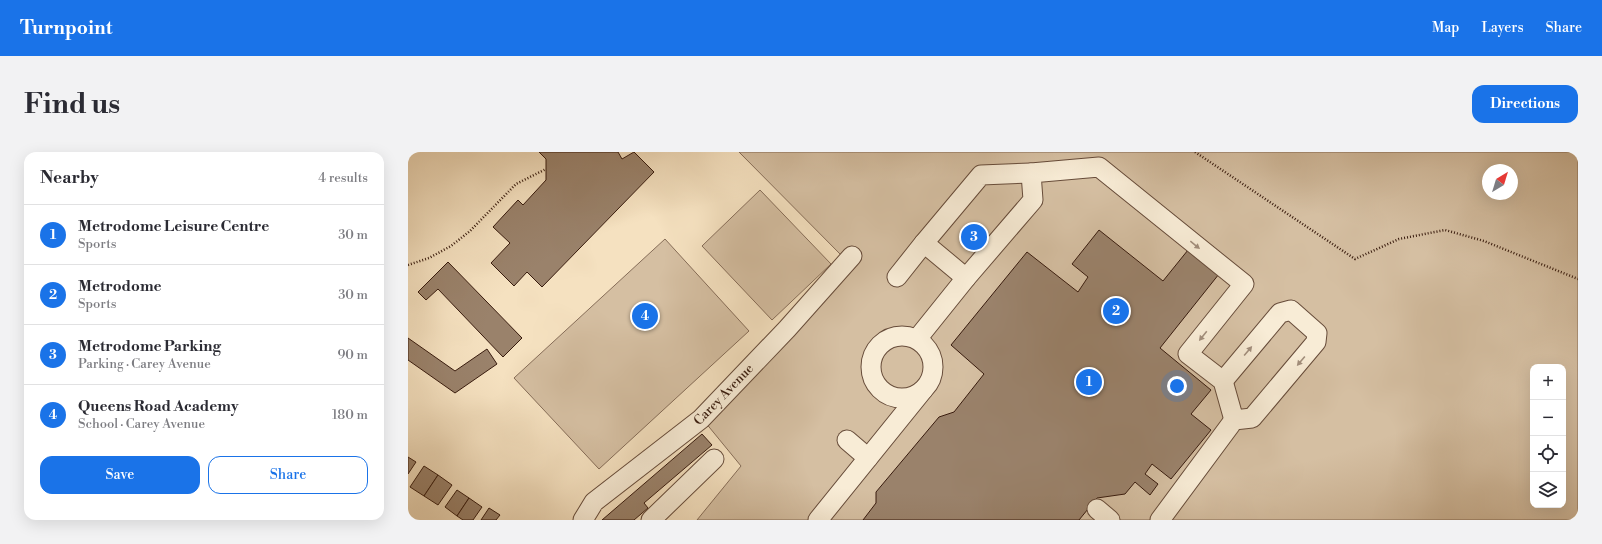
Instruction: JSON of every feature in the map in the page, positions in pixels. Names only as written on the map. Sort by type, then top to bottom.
[{"type":"street","points":[[897,277],[981,176],[1099,167],[1244,284],[1188,354],[1223,381],[1234,420]]},
{"type":"street","points":[[916,339],[1033,200],[1031,173]]},
{"type":"street","points":[[924,243],[966,278]]},
{"type":"street","name":"Carey Avenue","points":[[583,520],[594,502],[701,419],[787,329],[852,256]]},
{"type":"street","points":[[1160,520],[1234,420],[1252,418],[1316,342],[1317,333],[1291,310],[1280,313],[1223,381]]},
{"type":"street","points":[[818,520],[924,390],[931,379],[933,366],[927,347],[916,339],[895,336],[888,339],[877,348],[872,362],[872,376],[880,388],[886,393],[901,398],[917,394],[924,390]]},
{"type":"street","points":[[882,440],[886,421],[886,393]]},
{"type":"street","points":[[847,440],[868,458]]},
{"type":"street","points":[[651,520],[714,459]]},
{"type":"path","points":[[1195,152],[1355,259],[1399,239],[1444,230],[1484,241],[1578,279]]},
{"type":"path","points":[[408,265],[429,258],[451,246],[470,231],[516,184],[546,169]]},
{"type":"shaded area","points":[[739,152],[1578,152],[1578,520],[697,520],[741,466],[705,422],[859,250],[851,249],[842,256]]},
{"type":"shaded area","points":[[760,190],[831,264],[772,320],[702,246]]},
{"type":"shaded area","points":[[665,239],[749,331],[599,469],[514,378]]},
{"type":"building","points":[[539,152],[618,152],[622,159],[634,152],[654,172],[542,287],[527,272],[514,286],[491,263],[510,243],[493,227],[518,200],[523,205],[546,180],[546,159]]},
{"type":"building","points":[[1099,230],[1163,281],[1188,250],[1219,274],[1160,348],[1211,390],[1191,414],[1211,430],[1171,479],[1152,464],[1145,474],[1158,484],[1150,495],[1135,482],[1125,494],[1097,498],[1079,520],[863,520],[876,503],[876,492],[939,417],[954,412],[984,374],[951,345],[1027,252],[1078,292],[1088,277],[1072,264]]},
{"type":"building","points":[[448,262],[522,338],[503,357],[438,289],[426,300],[418,292]]},
{"type":"building","points":[[408,338],[455,371],[487,349],[497,364],[455,393],[408,360]]},
{"type":"building","points":[[702,434],[712,445],[644,503],[648,508],[634,520],[602,520]]},
{"type":"building","points":[[408,457],[416,462],[408,474]]},
{"type":"building","points":[[424,466],[438,475],[424,496],[410,487]]},
{"type":"building","points":[[438,475],[452,485],[438,505],[424,496]]},
{"type":"building","points":[[457,490],[469,498],[457,516],[445,507]]},
{"type":"building","points":[[469,498],[482,507],[473,520],[463,520],[457,516]]},
{"type":"building","points":[[489,508],[500,515],[496,520],[481,520]]},
{"type":"place","name":"Metrodome Parking","points":[[974,237]]},
{"type":"place","name":"Metrodome","points":[[1116,311]]},
{"type":"place","name":"Queens Road Academy","points":[[645,316]]},
{"type":"place","name":"Metrodome Leisure Centre","points":[[1089,382]]}]
